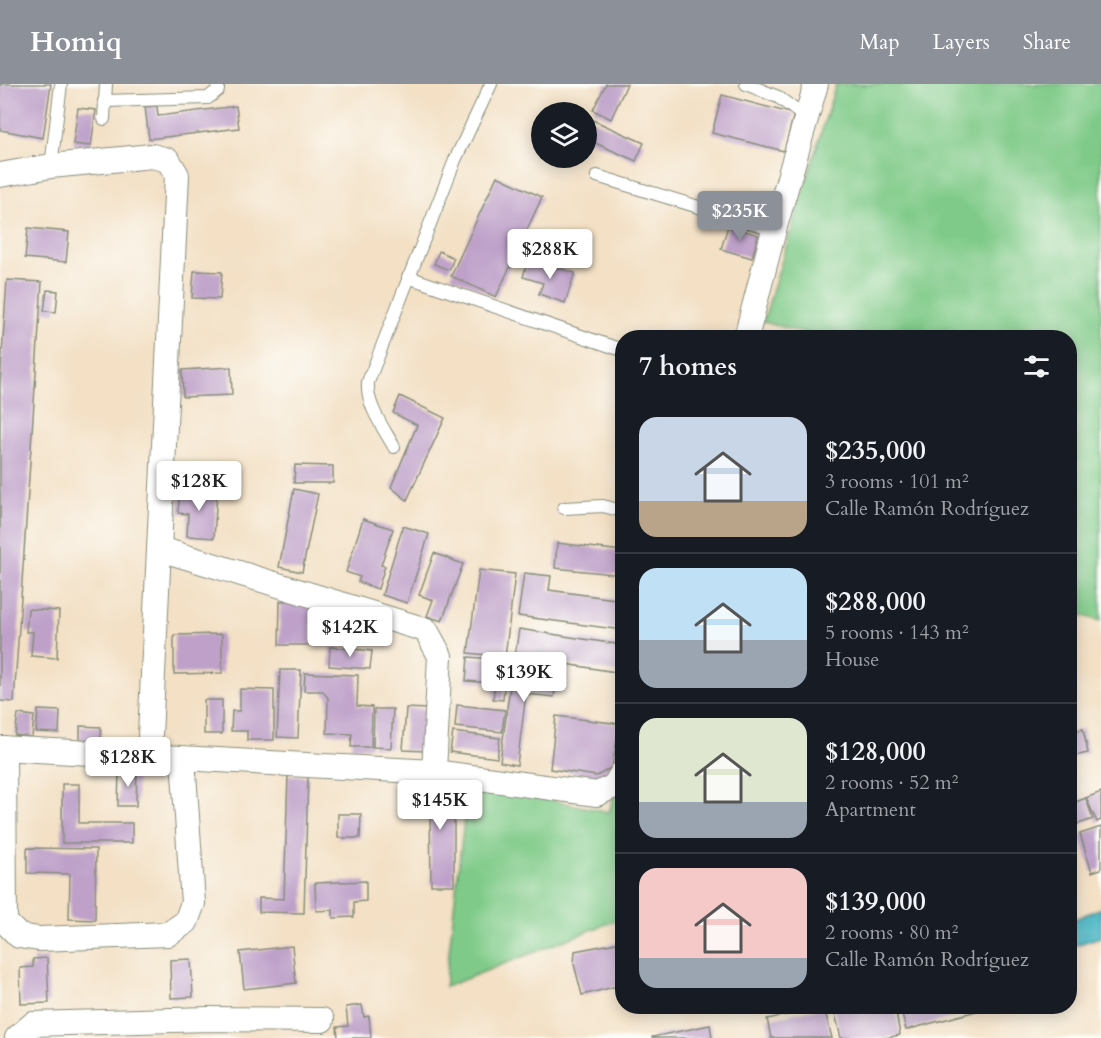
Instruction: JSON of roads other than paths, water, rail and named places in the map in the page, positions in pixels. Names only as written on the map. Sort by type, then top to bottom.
[{"type":"street","points":[[748,330],[816,84]]},
{"type":"street","points":[[0,175],[51,166],[152,156],[168,160],[177,175],[149,757]]},
{"type":"street","points":[[160,549],[426,630],[440,656],[434,772]]},
{"type":"street","points":[[183,759],[193,903],[186,922],[168,934],[39,939],[20,936],[5,922],[2,748],[434,772],[597,794],[615,784]]},
{"type":"street","points":[[28,1034],[208,1019],[322,1020]]},
{"type":"lane","points":[[51,166],[61,84]]},
{"type":"lane","points":[[104,119],[106,84]]},
{"type":"lane","points":[[104,101],[208,98],[218,90],[218,84]]},
{"type":"lane","points":[[394,447],[370,400],[367,391],[368,382],[455,160],[491,84]]},
{"type":"lane","points":[[746,84],[778,96],[806,118]]},
{"type":"lane","points":[[597,176],[774,230]]},
{"type":"lane","points":[[408,277],[615,348]]},
{"type":"lane","points":[[564,508],[603,506],[615,509]]},
{"type":"water","points":[[1101,908],[1101,937],[1077,945],[1077,918]]}]
